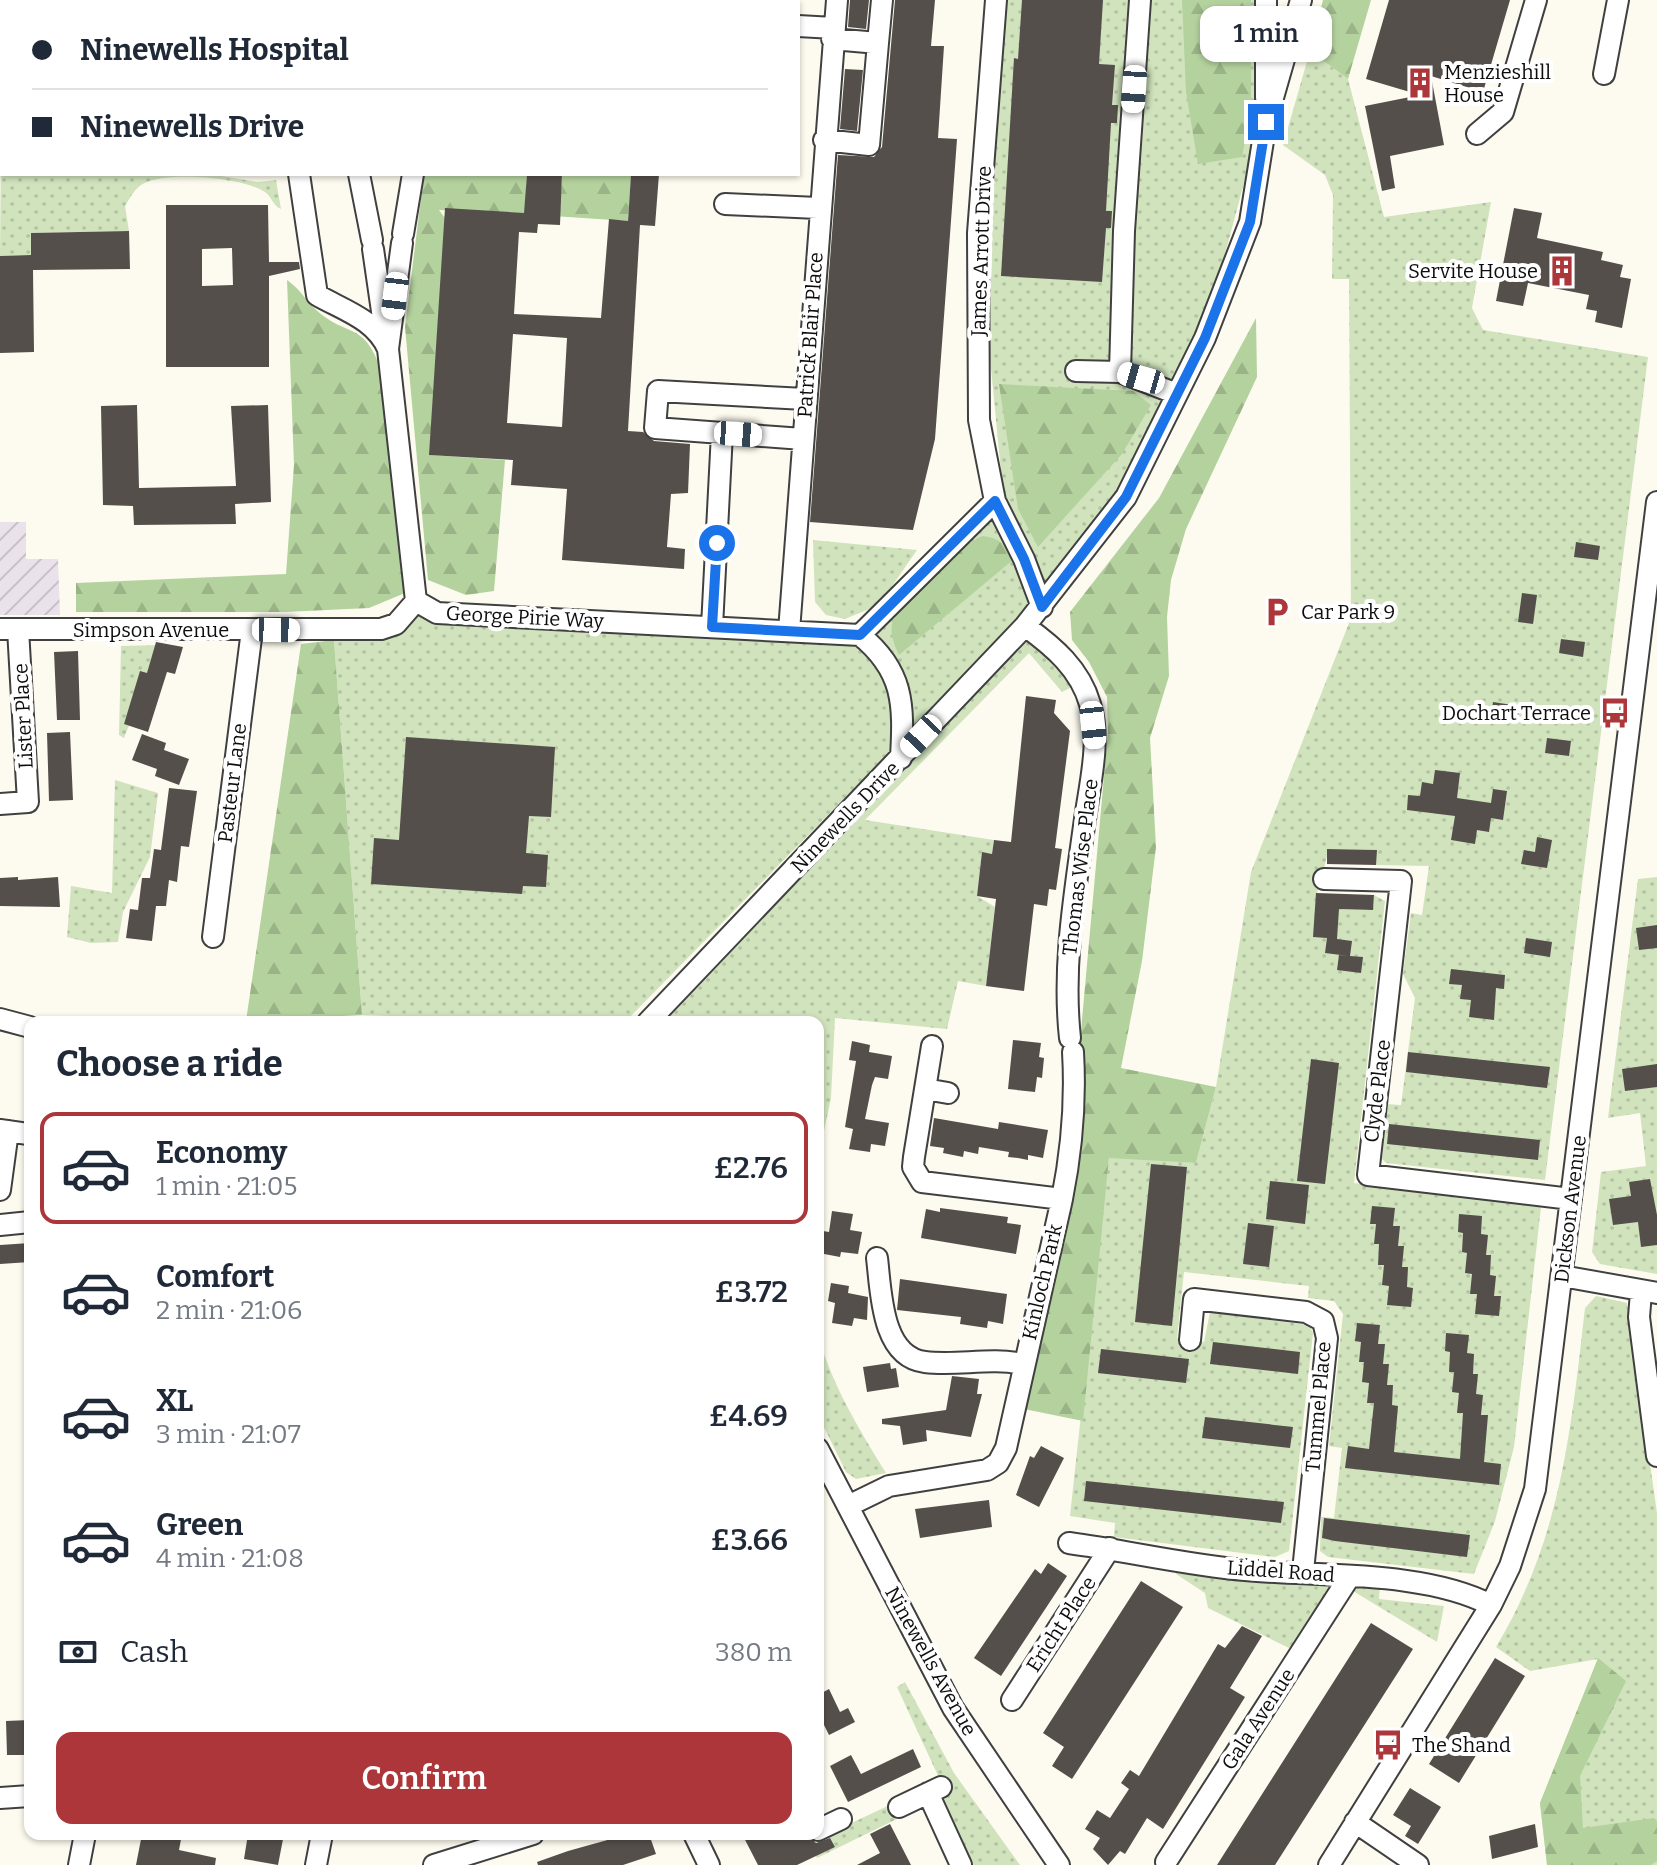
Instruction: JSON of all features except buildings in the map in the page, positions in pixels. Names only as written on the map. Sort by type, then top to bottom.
[{"type":"street","name":"Patrick Blair Place","points":[[789,631],[818,208],[837,0]]},
{"type":"street","points":[[824,140],[869,145],[882,0]]},
{"type":"street","name":"James Arrott Drive","points":[[996,0],[978,233],[979,420],[995,501],[1024,559],[1042,607]]},
{"type":"street","points":[[1120,372],[1124,231],[1140,0]]},
{"type":"street","points":[[1266,0],[1266,122]]},
{"type":"street","name":"Ninewells Drive","points":[[654,1016],[1025,626],[1126,497],[1205,338],[1250,222],[1266,122],[1301,0]]},
{"type":"street","points":[[1477,134],[1503,112],[1536,0]]},
{"type":"street","points":[[1604,74],[1618,0]]},
{"type":"street","points":[[800,26],[878,43]]},
{"type":"street","points":[[299,176],[317,295],[364,319],[382,335],[388,349]]},
{"type":"street","points":[[359,176],[388,349],[416,601]]},
{"type":"street","points":[[388,349],[413,176]]},
{"type":"street","points":[[725,204],[818,208]]},
{"type":"street","points":[[1076,371],[1120,372],[1177,394]]},
{"type":"street","points":[[803,439],[655,428],[658,391],[805,399]]},
{"type":"street","points":[[712,627],[722,433]]},
{"type":"street","points":[[901,758],[901,697],[882,653],[860,635],[995,501]]},
{"type":"street","name":"Dickson Avenue","points":[[1329,1865],[1491,1605],[1510,1566],[1535,1489],[1652,588],[1657,502]]},
{"type":"street","name":"George Pirie Way","points":[[416,601],[437,613],[860,635]]},
{"type":"street","name":"Simpson Avenue","points":[[9,629],[381,629],[396,624],[416,601]]},
{"type":"street","name":"Thomas Wise Place","points":[[1025,626],[1063,656],[1077,674],[1091,705],[1095,745],[1070,935],[1076,1097],[1072,1151],[1062,1199]]},
{"type":"street","name":"Lister Place","points":[[0,804],[28,802],[9,629]]},
{"type":"street","name":"Pasteur Lane","points":[[213,937],[252,630]]},
{"type":"street","name":"Clyde Place","points":[[1324,879],[1401,881],[1368,1175],[1571,1199]]},
{"type":"street","points":[[0,1019],[24,1025]]},
{"type":"street","name":"Kinloch Park","points":[[848,1506],[889,1486],[987,1470],[998,1463],[1006,1448],[1062,1199],[922,1182],[913,1167],[932,1046]]},
{"type":"street","points":[[925,1089],[948,1093]]},
{"type":"street","points":[[0,1190],[12,1132]]},
{"type":"street","points":[[0,1225],[24,1223]]},
{"type":"street","name":"Kinloch Park","points":[[877,1258],[891,1335],[904,1352],[922,1362],[1001,1359],[1023,1364]]},
{"type":"street","points":[[1562,1276],[1649,1292],[1639,1317],[1657,1456]]},
{"type":"street","name":"Tummel Place","points":[[1190,1340],[1194,1299],[1306,1312],[1323,1321],[1327,1338],[1303,1571]]},
{"type":"street","name":"Ninewells Avenue","points":[[824,1460],[953,1708],[1031,1828],[1059,1865]]},
{"type":"street","name":"Liddel Road","points":[[1069,1543],[1245,1570],[1303,1571],[1452,1589],[1491,1605]]},
{"type":"street","name":"Ericht Place","points":[[1012,1700],[1110,1548]]},
{"type":"street","name":"Gala Avenue","points":[[1166,1862],[1350,1576]]},
{"type":"street","points":[[899,1807],[934,1790],[961,1865]]},
{"type":"street","points":[[0,1798],[24,1796]]},
{"type":"street","points":[[1355,1822],[1418,1865]]},
{"type":"street","points":[[79,1865],[84,1840]]},
{"type":"street","points":[[316,1865],[321,1840]]},
{"type":"street","points":[[434,1865],[514,1840]]},
{"type":"street","points":[[697,1840],[709,1865]]},
{"type":"shaded area","points":[[0,522],[26,522],[26,559],[58,559],[60,615],[0,615]]},
{"type":"green space","points":[[1006,0],[1257,0],[1257,88],[1248,168],[1228,243],[1200,336],[1121,495],[1031,608],[631,1016],[362,1015],[334,640],[390,634],[413,614],[792,636],[859,644],[1003,492],[989,348],[996,104]]},
{"type":"green space","points":[[1182,0],[1251,0],[1251,110],[1242,157],[1198,164],[1186,92]]},
{"type":"green space","points":[[1323,0],[1371,0],[1348,79],[1310,51]]},
{"type":"green space","points":[[1310,51],[1348,79],[1384,217],[1491,202],[1472,308],[1483,330],[1648,357],[1545,1180],[1386,1163],[1382,1159],[1386,1104],[1401,1105],[1415,998],[1403,974],[1411,913],[1422,915],[1429,866],[1376,865],[1376,850],[1328,849],[1317,893],[1316,908],[1373,910],[1374,895],[1385,901],[1354,1183],[1541,1207],[1514,1447],[1495,1521],[1474,1574],[1328,1557],[1320,1551],[1321,1517],[1334,1518],[1342,1448],[1329,1446],[1343,1314],[1334,1301],[1308,1298],[1309,1286],[1184,1272],[1177,1338],[1204,1342],[1210,1312],[1309,1325],[1313,1333],[1289,1551],[1275,1557],[1114,1537],[1115,1523],[1070,1516],[1109,1157],[1196,1163],[1216,1087],[1251,872],[1351,618],[1349,279],[1332,279],[1333,195],[1325,175],[1283,145]]},
{"type":"green space","points":[[1,176],[221,176],[258,182],[276,180],[281,209],[265,192],[239,182],[203,177],[152,180],[141,185],[125,206],[129,231],[31,233],[31,255],[0,256]]},
{"type":"green space","points":[[424,176],[527,176],[526,192],[533,214],[439,210],[445,218],[430,455],[505,460],[494,591],[466,595],[428,580],[405,327]]},
{"type":"green space","points":[[562,176],[631,176],[628,221],[538,215],[561,194]]},
{"type":"green space","points":[[287,280],[326,318],[362,337],[383,376],[405,593],[369,608],[285,612],[76,612],[76,583],[286,574],[294,465]]},
{"type":"green space","points":[[1256,318],[1257,377],[1186,529],[1171,580],[1167,617],[1169,676],[1150,738],[1156,847],[1142,961],[1121,1068],[1216,1087],[1196,1163],[1109,1158],[1083,1421],[1024,1409],[1056,1273],[1073,1182],[1081,1089],[1080,1042],[1108,732],[1107,697],[1089,662],[1072,640],[1070,612],[1159,498]]},
{"type":"green space","points":[[999,384],[1133,391],[1151,405],[1122,454],[1038,547],[1018,509]]},
{"type":"green space","points":[[983,536],[1002,543],[1014,559],[899,655],[892,632],[897,615],[918,589],[948,561]]},
{"type":"green space","points":[[813,540],[917,550],[879,605],[845,619],[826,615],[815,602]]},
{"type":"green space","points":[[1028,638],[1050,653],[1074,686],[1062,692],[1029,653],[865,820],[994,840],[992,854],[982,853],[977,896],[995,907],[986,986],[958,981],[947,1029],[835,1018],[831,1098],[824,1131],[824,1016],[671,1016]]},
{"type":"green space","points":[[334,640],[362,1015],[247,1016],[301,644]]},
{"type":"green space","points":[[161,645],[124,738],[119,735],[121,646]]},
{"type":"green space","points":[[115,780],[158,793],[150,857],[123,912],[118,942],[91,943],[67,937],[71,886],[112,893]]},
{"type":"green space","points":[[1657,877],[1657,1274],[1600,1264],[1592,1252],[1601,1172],[1646,1166],[1640,1113],[1608,1118],[1638,879]]},
{"type":"green space","points":[[1596,1296],[1627,1303],[1657,1513],[1657,1865],[1547,1865],[1540,1803],[1598,1659],[1530,1671],[1496,1647],[1518,1606],[1549,1524],[1568,1440],[1585,1308]]},
{"type":"green space","points":[[824,1353],[856,1423],[886,1473],[856,1479],[846,1472],[824,1427]]},
{"type":"green space","points":[[1179,1568],[1325,1579],[1332,1590],[1293,1650],[1208,1608],[1205,1593],[1176,1574]]},
{"type":"green space","points":[[1360,1585],[1380,1586],[1379,1599],[1444,1606],[1437,1642],[1353,1591]]},
{"type":"green space","points":[[1598,1658],[1626,1681],[1580,1776],[1583,1828],[1654,1818],[1657,1821],[1657,1861],[1651,1865],[1547,1865],[1540,1803]]},
{"type":"green space","points":[[905,1682],[954,1773],[1020,1865],[971,1865],[941,1807],[946,1793],[897,1687]]},
{"type":"green space","points":[[892,1804],[899,1818],[817,1858],[807,1840],[812,1840],[819,1854],[834,1847],[828,1834]]},
{"type":"place","name":"Menzieshill House","points":[[1420,83]]},
{"type":"place","name":"Servite House","points":[[1562,271]]},
{"type":"place","name":"Car Park 9","points":[[1277,612]]},
{"type":"place","name":"Dochart Terrace","points":[[1615,713]]},
{"type":"place","name":"The Shand","points":[[1388,1745]]},
{"type":"route","points":[[717,543],[712,627],[860,635],[995,501],[1024,559],[1042,607],[1126,497],[1205,338],[1250,222],[1266,122]]}]
